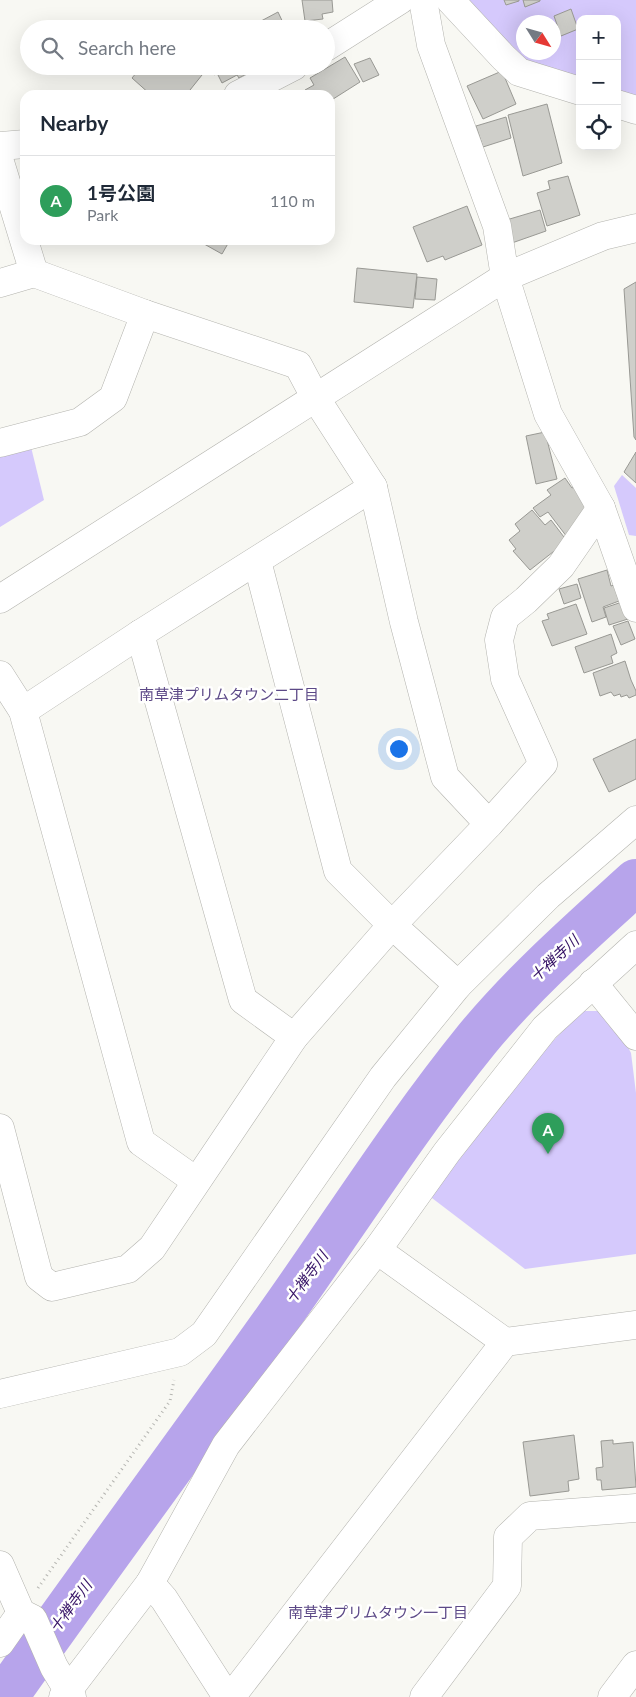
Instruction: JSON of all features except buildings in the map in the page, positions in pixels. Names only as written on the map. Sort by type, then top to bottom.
[{"type":"street","points":[[335,41],[400,0]]},
{"type":"street","points":[[423,0],[431,45],[497,226],[505,277],[548,414],[601,508],[636,608]]},
{"type":"street","points":[[450,0],[519,72],[576,91]]},
{"type":"street","points":[[248,90],[277,75]]},
{"type":"street","points":[[0,146],[20,144]]},
{"type":"street","points":[[0,162],[20,227]]},
{"type":"street","points":[[0,600],[505,277],[603,236],[636,228]]},
{"type":"street","points":[[25,245],[34,273]]},
{"type":"street","points":[[0,283],[34,273],[145,314],[298,365],[315,397],[373,488],[404,622],[445,777],[489,824]]},
{"type":"street","points":[[0,443],[80,422],[113,398],[145,314]]},
{"type":"street","points":[[23,711],[140,634],[373,488]]},
{"type":"street","points":[[0,1128],[39,1277],[52,1286],[128,1269],[152,1248],[294,1037],[392,925],[489,824],[543,764],[505,679],[499,640],[505,617],[526,600],[561,566],[601,508]]},
{"type":"street","points":[[257,561],[338,871],[392,925],[458,985]]},
{"type":"street","points":[[140,634],[243,1000],[294,1037]]},
{"type":"street","points":[[0,675],[23,711],[141,1142],[196,1181]]},
{"type":"street","points":[[0,1394],[180,1352],[204,1334],[383,1077],[458,985],[548,896],[636,820]]},
{"type":"street","points":[[0,1565],[68,1695],[150,1583],[226,1445],[376,1250],[447,1152],[545,1028],[636,945]]},
{"type":"street","points":[[593,983],[636,1036]]},
{"type":"street","points":[[376,1250],[505,1342],[636,1325]]},
{"type":"street","points":[[232,1697],[505,1342]]},
{"type":"street","points":[[424,1697],[507,1586],[508,1537],[530,1516],[636,1508]]},
{"type":"street","points":[[150,1583],[164,1599],[227,1697]]},
{"type":"street","points":[[0,1642],[27,1616]]},
{"type":"street","points":[[612,1697],[636,1665]]},
{"type":"path","points":[[27,1616],[170,1401],[180,1352]]},
{"type":"shaded area","points":[[457,0],[636,0],[636,101],[621,97],[621,15],[576,15],[576,84],[543,75],[526,60],[561,60],[561,15],[516,15],[516,51]]},
{"type":"shaded area","points":[[31,447],[44,500],[0,527],[0,455]]},
{"type":"shaded area","points":[[622,475],[636,488],[636,536],[629,535],[614,486]]},
{"type":"shaded area","points":[[582,1011],[602,1011],[621,1034],[631,1053],[636,1093],[636,1254],[525,1269],[428,1195],[551,1043]]},
{"type":"waterway","name":"十禅寺川","points":[[5,1697],[275,1322],[450,1073],[514,997],[636,882]]},
{"type":"place","name":"1号公園","points":[[548,1154]]},
{"type":"district","name":"南草津プリムタウン二丁目","points":[[229,694]]},
{"type":"district","name":"南草津プリムタウン一丁目","points":[[378,1612]]}]
